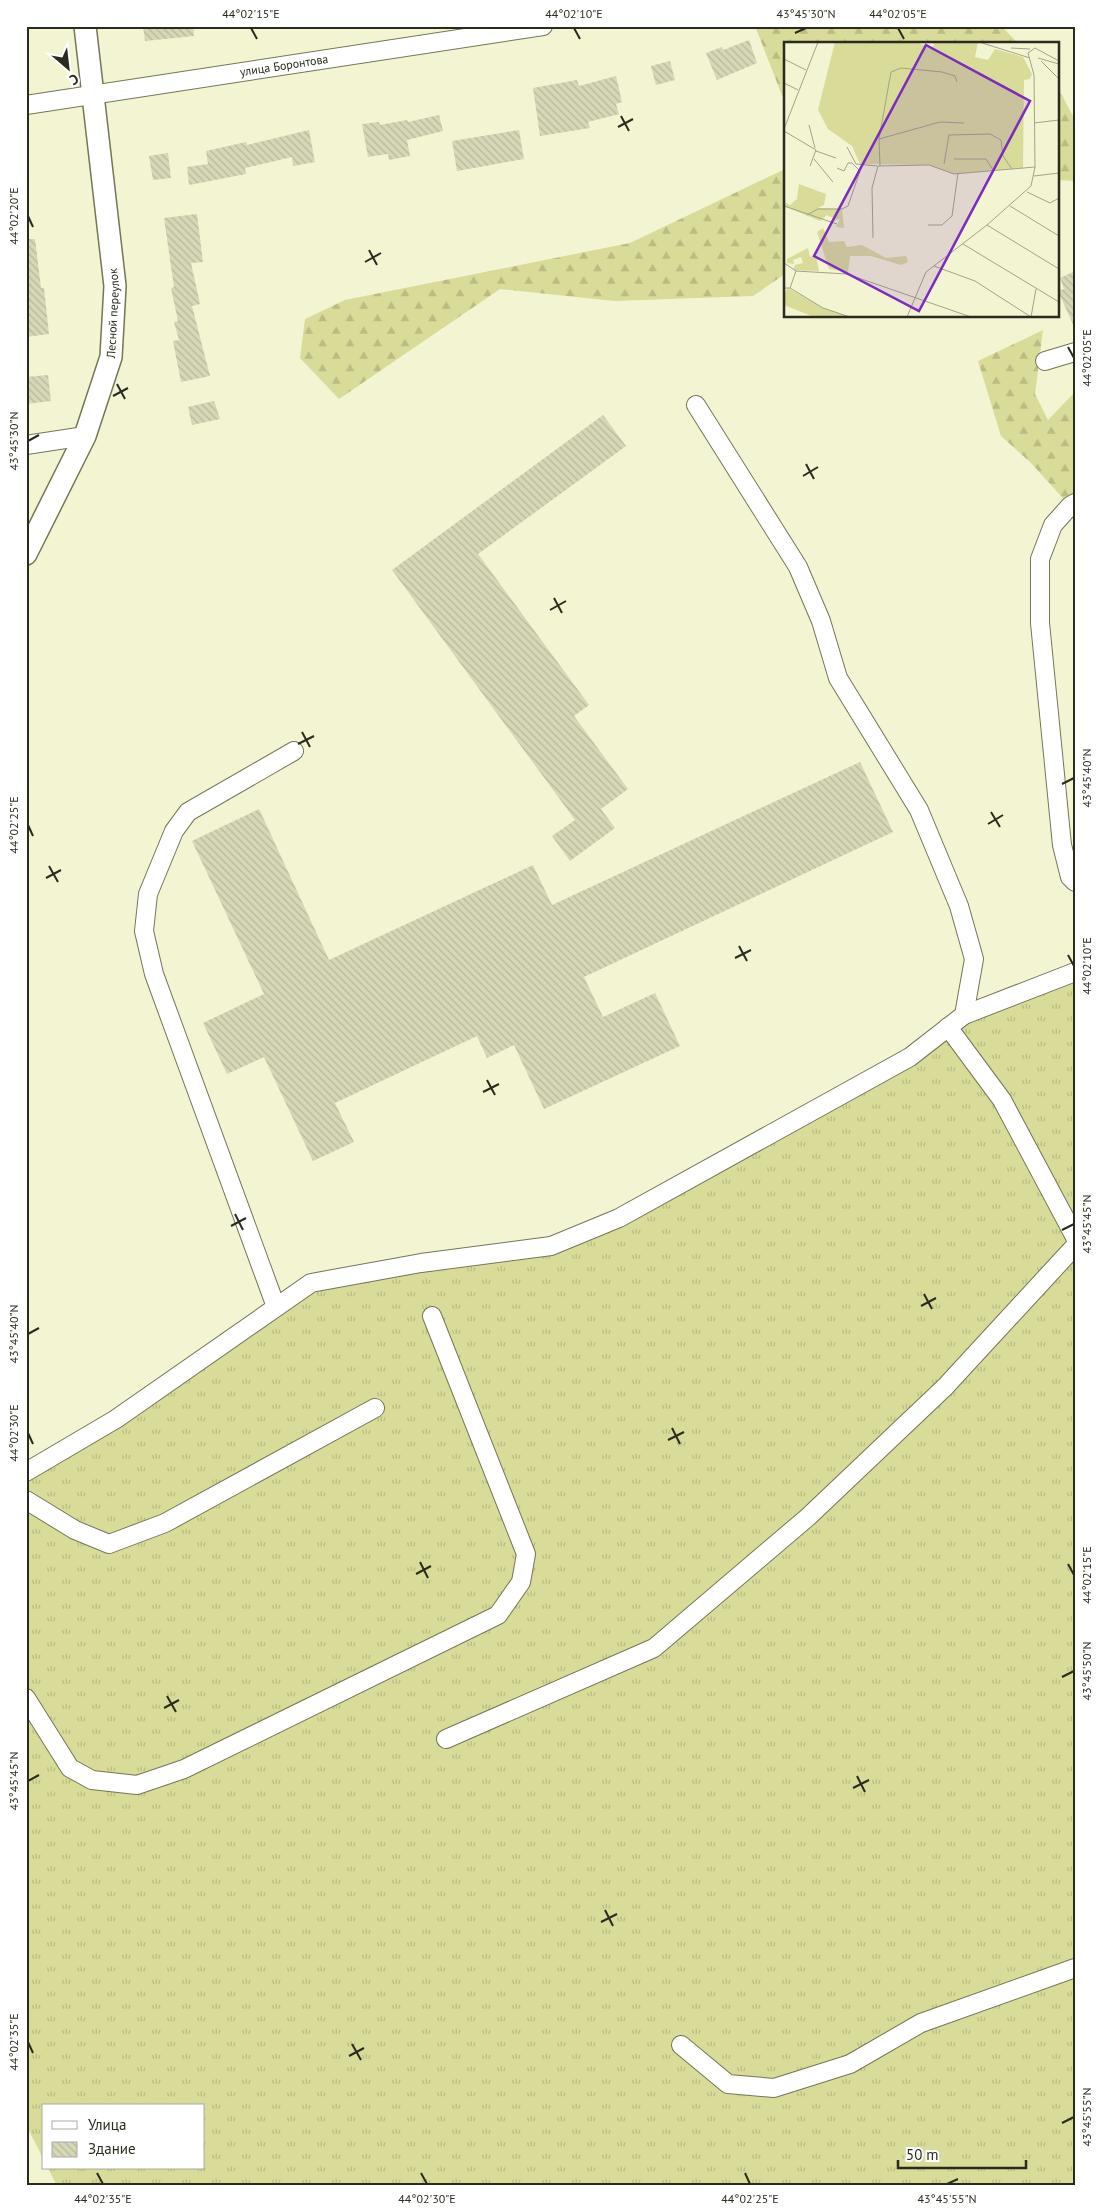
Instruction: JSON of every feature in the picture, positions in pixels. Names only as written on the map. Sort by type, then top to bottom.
[{"type":"main road","name":"Лесной переулок","points":[[26,554],[85,436],[111,358],[115,286],[85,26]]},
{"type":"street","name":"улица Боронтова","points":[[26,105],[543,26]]},
{"type":"street","points":[[1045,361],[1075,352]]},
{"type":"street","points":[[696,405],[798,568],[821,621],[838,678],[919,810],[959,906],[974,959],[964,1015]]},
{"type":"street","points":[[26,445],[85,436]]},
{"type":"street","points":[[1075,503],[1053,525],[1040,559],[1040,614],[1062,845],[1070,877],[1075,882]]},
{"type":"street","points":[[276,1307],[154,974],[144,931],[148,894],[174,830],[188,812],[294,751]]},
{"type":"street","points":[[26,1472],[116,1419],[311,1283],[421,1262],[550,1246],[619,1218],[910,1057],[964,1015],[1075,972]]},
{"type":"street","points":[[948,1027],[1002,1100],[1075,1237]]},
{"type":"street","points":[[446,1739],[654,1648],[808,1517],[938,1393],[1075,1246]]},
{"type":"street","points":[[26,1698],[70,1768],[92,1780],[138,1784],[184,1769],[498,1614],[521,1582],[526,1554],[432,1316]]},
{"type":"street","points":[[26,1500],[75,1530],[109,1544],[165,1523],[375,1408]]},
{"type":"street","points":[[681,2045],[728,2084],[774,2088],[850,2064],[921,2023],[1075,1968]]},
{"type":"green space","points":[[755,26],[1001,26],[1017,42],[784,42],[784,100]]},
{"type":"green space","points":[[1058,88],[1075,120],[1075,181],[1058,180]]},
{"type":"green space","points":[[784,169],[784,275],[753,296],[614,301],[500,289],[339,399],[300,358],[305,319],[345,300],[630,243]]},
{"type":"green space","points":[[1043,330],[1035,394],[1048,420],[1075,392],[1075,503],[1070,506],[1031,463],[1001,436],[978,361]]},
{"type":"green space","points":[[1075,972],[1075,2186],[57,2186],[49,2170],[205,2170],[205,2104],[42,2104],[42,2156],[26,2125],[26,1472],[311,1283],[551,1246],[743,1150],[964,1015]]},
{"type":"building","points":[[143,26],[193,26],[194,36],[145,41]]},
{"type":"building","points":[[749,40],[757,63],[717,80],[706,53],[722,47],[723,50]]},
{"type":"building","points":[[670,61],[675,80],[656,85],[651,66]]},
{"type":"building","points":[[616,76],[622,102],[616,104],[619,114],[588,122],[590,128],[540,136],[533,88],[577,80],[579,86]]},
{"type":"building","points":[[439,115],[443,131],[407,140],[410,156],[389,160],[388,154],[368,157],[362,124],[379,122],[380,125],[407,120],[408,122]]},
{"type":"building","points":[[309,130],[315,162],[293,166],[292,157],[245,168],[246,174],[189,185],[187,167],[208,164],[206,151],[246,142],[247,145]]},
{"type":"building","points":[[519,130],[524,159],[457,171],[452,141]]},
{"type":"building","points":[[168,153],[171,178],[153,180],[149,156]]},
{"type":"building","points":[[197,214],[203,262],[191,263],[200,304],[192,306],[210,376],[181,382],[173,341],[179,340],[174,322],[178,321],[171,288],[174,287],[164,218]]},
{"type":"building","points":[[26,239],[35,239],[41,288],[44,288],[49,334],[26,337]]},
{"type":"building","points":[[1075,271],[1075,329],[1058,291],[1064,289],[1060,278]]},
{"type":"building","points":[[48,375],[51,401],[26,404],[26,377]]},
{"type":"building","points":[[214,401],[220,419],[192,425],[188,407]]},
{"type":"building","points":[[603,415],[626,446],[478,554],[589,705],[574,716],[628,789],[601,809],[615,828],[570,861],[552,836],[575,820],[392,570]]},
{"type":"building","points":[[860,762],[893,832],[584,977],[603,1017],[655,993],[680,1046],[544,1109],[514,1045],[487,1058],[477,1036],[335,1103],[354,1142],[313,1161],[264,1057],[227,1074],[203,1023],[264,994],[192,841],[259,809],[329,960],[533,865],[552,905]]}]
